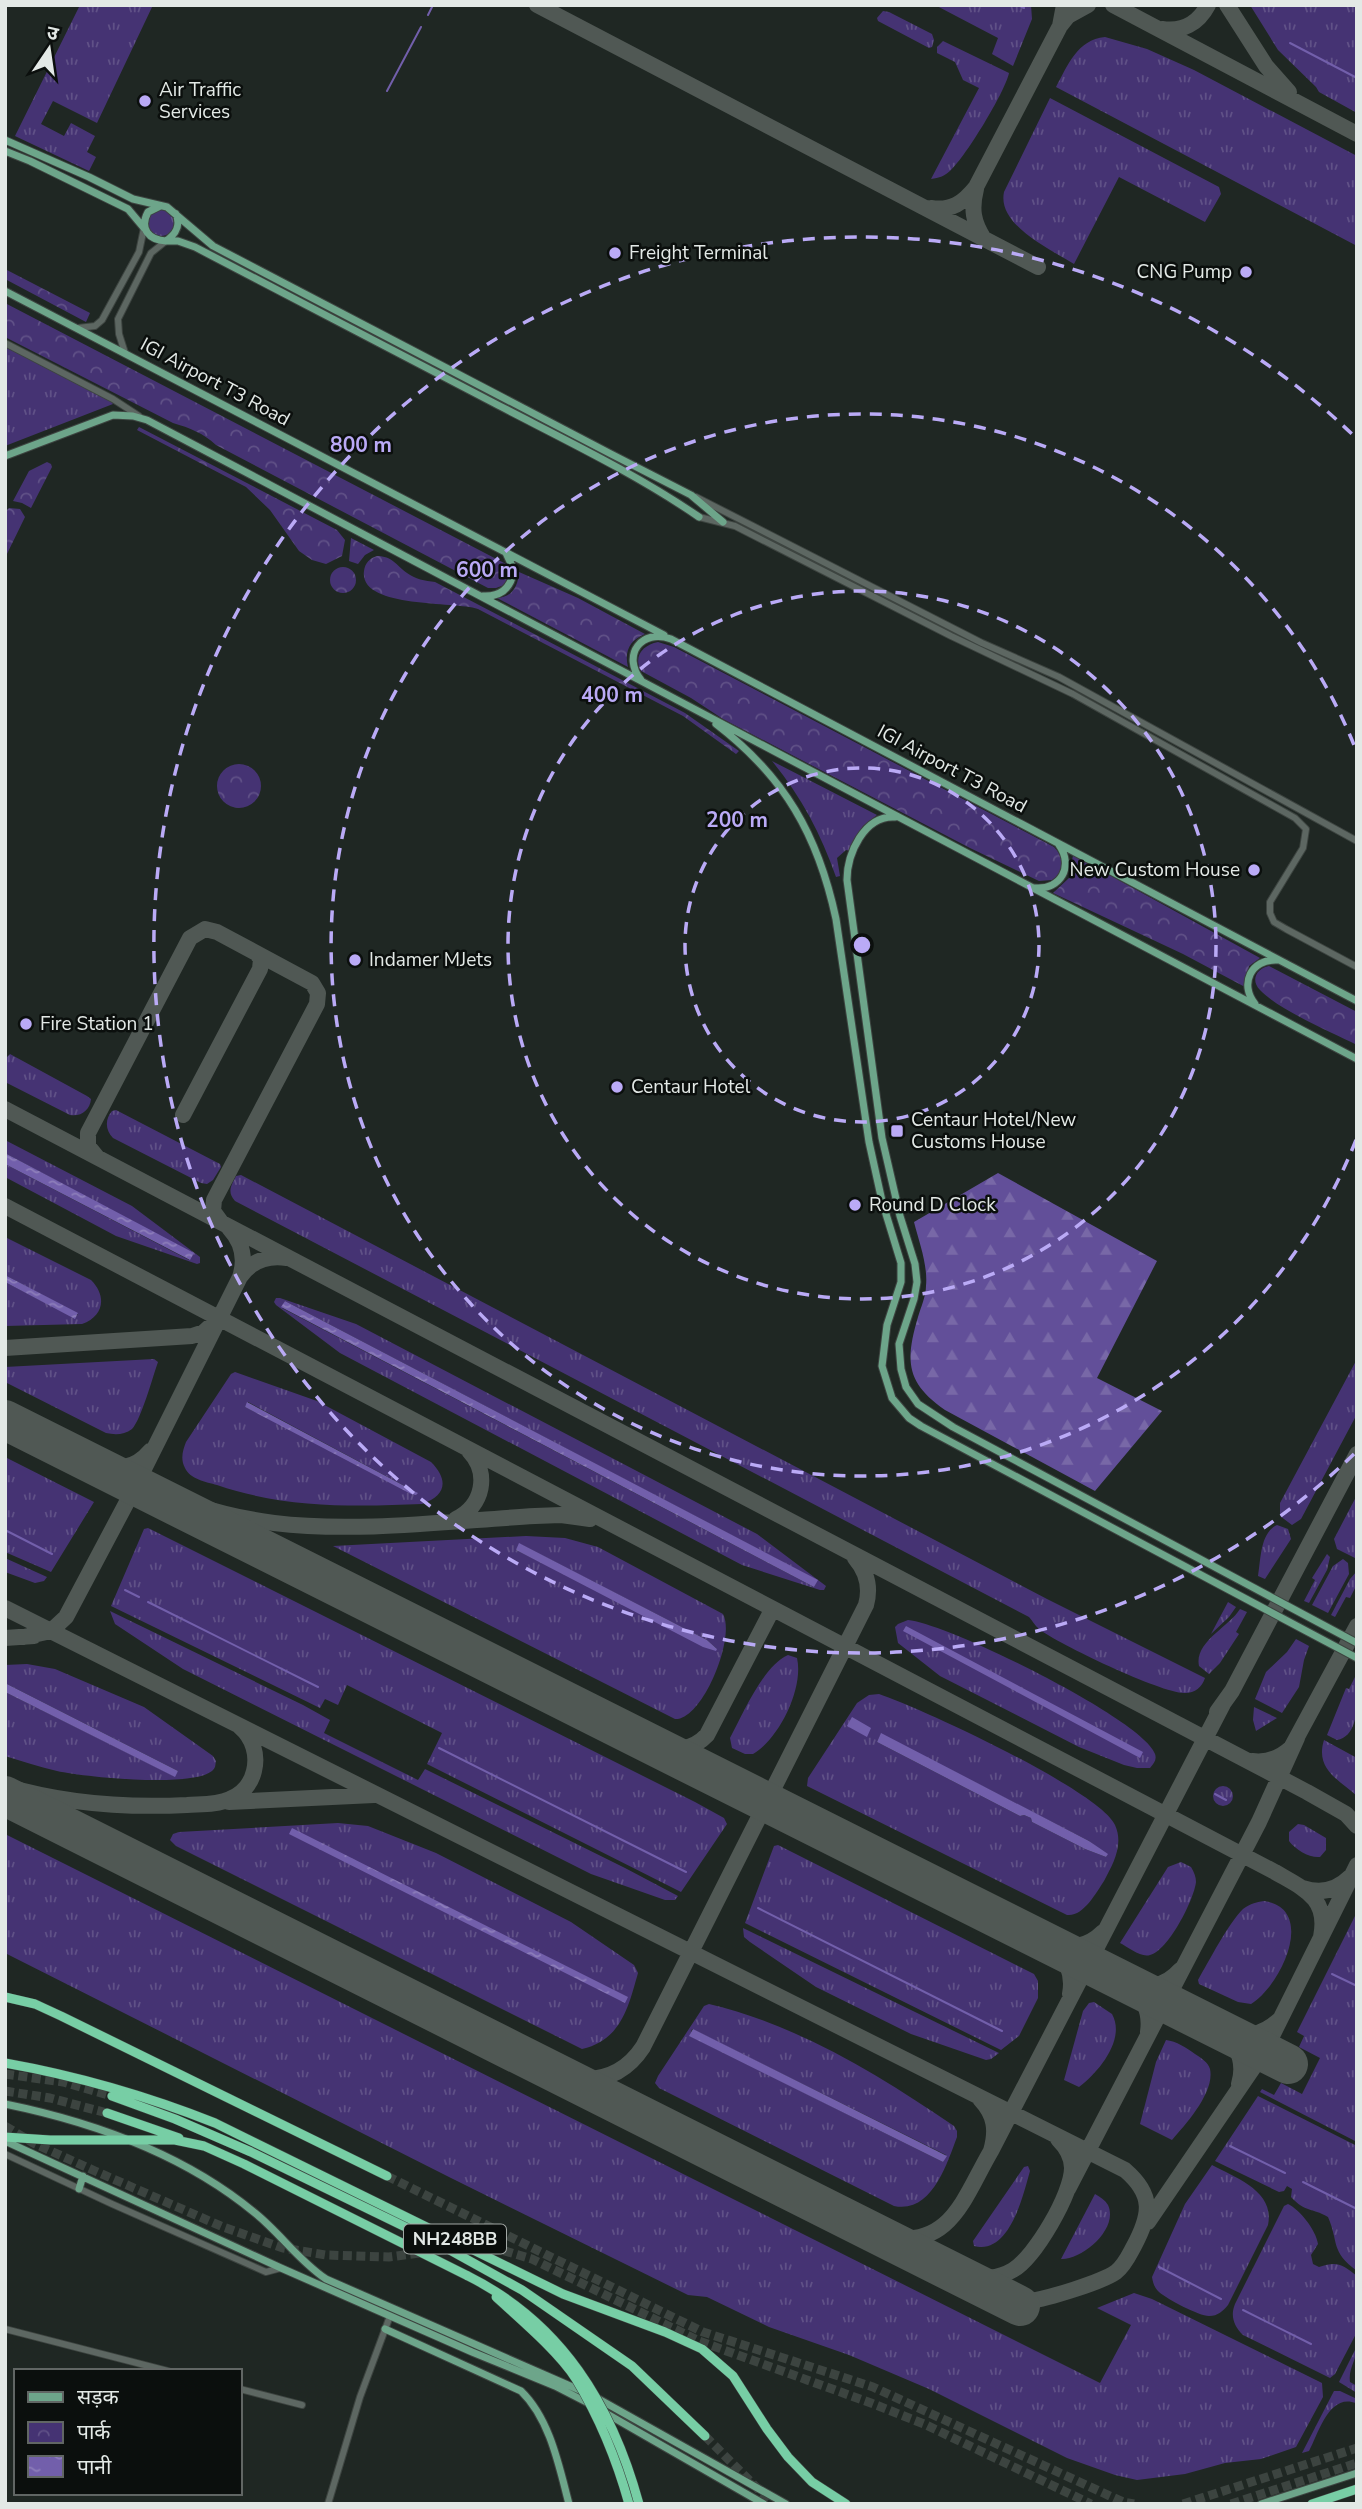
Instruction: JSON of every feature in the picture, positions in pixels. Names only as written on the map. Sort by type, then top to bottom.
[{"type":"highway","points":[[5,1997],[35,2004],[61,2015],[387,2176]]},
{"type":"highway","name":"NH248BB","points":[[5,2063],[60,2073],[119,2089],[166,2103],[215,2123],[283,2154],[563,2294],[665,2332],[702,2349],[733,2376],[788,2457],[812,2482],[846,2504]]},
{"type":"highway","name":"NH248BB","points":[[112,2096],[175,2119],[251,2152],[467,2259],[522,2290],[632,2366],[705,2437]]},
{"type":"highway","points":[[107,2113],[204,2146],[244,2164],[468,2276],[509,2300],[538,2325],[583,2374],[611,2421],[628,2463],[639,2504]]},
{"type":"highway","points":[[5,2139],[175,2140],[204,2146]]},
{"type":"highway","points":[[481,2283],[530,2328],[575,2377],[619,2469],[629,2504]]},
{"type":"highway","points":[[1312,2504],[1357,2489]]},
{"type":"main road","points":[[5,140],[133,199],[172,210],[221,251],[691,495],[723,522]]},
{"type":"main road","points":[[5,151],[128,209],[155,239],[178,241],[195,247],[603,460],[670,497],[699,517]]},
{"type":"main road","points":[[144,228],[148,212],[162,206]]},
{"type":"main road","points":[[166,241],[178,229],[176,214]]},
{"type":"main road","name":"IGI Airport T3 Road","points":[[5,291],[500,548],[1357,1000]]},
{"type":"main road","points":[[5,456],[113,415],[133,416],[146,421],[1357,1059]]},
{"type":"main road","points":[[477,594],[494,596],[509,587],[514,570],[512,562],[500,548]]},
{"type":"main road","points":[[647,684],[640,679],[633,665],[635,649],[640,642],[655,635],[671,639]]},
{"type":"main road","points":[[698,711],[758,760],[791,801],[815,845],[827,880],[836,919],[869,1142],[882,1201],[901,1263],[901,1282],[887,1325],[882,1355],[885,1378],[892,1398],[909,1418],[920,1426],[1357,1658]]},
{"type":"main road","points":[[902,819],[881,818],[870,825],[860,838],[849,864],[847,880],[882,1138],[898,1208],[915,1264],[915,1291],[899,1344],[906,1387],[918,1404],[953,1427],[1357,1643]]},
{"type":"main road","points":[[1029,886],[1046,888],[1061,878],[1066,862],[1065,853],[1053,840]]},
{"type":"main road","points":[[1261,1008],[1255,1004],[1247,989],[1251,972],[1261,962],[1269,960],[1285,963]]},
{"type":"main road","points":[[5,2104],[68,2119],[123,2139],[169,2160],[232,2196],[256,2214],[312,2269],[326,2279],[616,2408],[786,2504]]},
{"type":"main road","points":[[5,2139],[281,2268],[555,2386],[712,2472],[764,2504]]},
{"type":"main road","points":[[79,2189],[83,2176]]},
{"type":"main road","points":[[385,2329],[521,2391],[528,2398],[553,2448],[569,2504]]},
{"type":"main road","points":[[1261,2504],[1357,2473]]},
{"type":"street","points":[[76,328],[94,326],[102,320],[139,251],[144,228]]},
{"type":"street","points":[[125,353],[118,319],[151,253],[166,241]]},
{"type":"street","points":[[5,343],[113,399],[146,421]]},
{"type":"street","points":[[691,495],[974,639],[1059,677],[1357,841]]},
{"type":"street","points":[[699,517],[723,522],[1073,694],[1295,818],[1306,829],[1303,848],[1270,902],[1270,913],[1274,922],[1357,967]]},
{"type":"street","points":[[5,2154],[266,2272],[281,2268]]},
{"type":"street","points":[[328,2504],[360,2397],[390,2316]]},
{"type":"street","points":[[5,2329],[160,2369]]},
{"type":"street","points":[[242,2390],[302,2405]]},
{"type":"green space","points":[[80,5],[153,5],[97,123],[53,101],[41,124],[64,136],[71,123],[95,136],[87,152],[96,157],[89,171],[15,136]]},
{"type":"green space","points":[[935,5],[1031,5],[1032,19],[1013,66],[992,54],[998,38]]},
{"type":"green space","points":[[1250,5],[1357,5],[1357,113],[1319,92],[1278,50]]},
{"type":"green space","points":[[883,11],[932,34],[932,47],[929,48],[878,21],[877,18]]},
{"type":"green space","points":[[1105,37],[1147,49],[1194,70],[1357,156],[1357,246],[1056,87],[1080,48],[1095,39]]},
{"type":"green space","points":[[943,41],[1009,73],[993,108],[958,163],[949,172],[931,179],[979,88],[963,80],[955,62],[937,53],[937,47]]},
{"type":"green space","points":[[1050,98],[1219,187],[1221,194],[1205,222],[1119,177],[1074,264],[1027,235],[1009,215],[1004,204],[1004,192]]},
{"type":"green space","points":[[161,210],[170,214],[174,223],[170,232],[161,236],[152,232],[148,223],[152,214]]},
{"type":"green space","points":[[5,269],[90,313],[86,322],[5,279]]},
{"type":"green space","points":[[5,303],[506,564],[510,574],[507,584],[488,588],[216,445],[196,431],[173,423],[5,337]]},
{"type":"green space","points":[[5,345],[111,401],[113,404],[5,446]]},
{"type":"green space","points":[[139,427],[337,530],[345,540],[342,556],[326,564],[312,560],[299,551],[270,510],[246,487],[137,430]]},
{"type":"green space","points":[[47,462],[52,467],[31,508],[13,501],[29,471]]},
{"type":"green space","points":[[9,508],[20,509],[25,517],[5,558],[5,512]]},
{"type":"green space","points":[[351,538],[374,550],[365,555],[358,564],[349,561]]},
{"type":"green space","points":[[377,556],[390,559],[413,577],[435,582],[685,713],[739,751],[736,754],[683,716],[478,609],[391,598],[376,592],[366,583],[364,571],[368,561]]},
{"type":"green space","points":[[343,567],[352,571],[356,580],[352,589],[343,593],[334,589],[330,580],[334,571]]},
{"type":"green space","points":[[519,572],[578,598],[645,634],[635,639],[629,647],[628,667],[497,598],[507,596],[513,590]]},
{"type":"green space","points":[[658,642],[674,647],[1054,847],[1062,864],[1059,873],[1052,880],[1039,881],[970,848],[723,719],[641,671],[638,661],[641,652]]},
{"type":"green space","points":[[772,761],[877,815],[863,826],[850,851],[846,850],[837,858],[840,876],[836,877],[817,831],[801,802]]},
{"type":"green space","points":[[239,764],[255,770],[261,786],[255,802],[239,808],[223,802],[217,786],[223,770]]},
{"type":"green space","points":[[1073,855],[1260,958],[1249,966],[1245,987],[1183,954],[1053,893],[1069,878]]},
{"type":"green space","points":[[1269,966],[1357,1012],[1357,1045],[1292,1013],[1260,990],[1256,975]]},
{"type":"green space","points":[[10,1054],[87,1096],[91,1099],[87,1109],[81,1114],[70,1115],[5,1082],[5,1059]]},
{"type":"green space","points":[[116,1110],[220,1164],[221,1167],[213,1180],[207,1184],[201,1183],[113,1138],[108,1132],[107,1121],[112,1111]]},
{"type":"green space","points":[[5,1140],[132,1206],[200,1257],[200,1263],[197,1264],[116,1236],[5,1177],[5,1164],[189,1260],[193,1254],[5,1153]]},
{"type":"green space","points":[[998,1173],[1157,1261],[1097,1378],[1162,1411],[1095,1491],[945,1410],[922,1390],[912,1370],[911,1346],[925,1294],[926,1278],[914,1222]]},
{"type":"green space","points":[[241,1175],[1047,1599],[1205,1678],[1204,1681],[1192,1692],[1173,1691],[1134,1677],[1067,1645],[1039,1629],[1029,1617],[235,1201],[231,1189],[236,1176]]},
{"type":"green space","points":[[5,1237],[91,1280],[101,1299],[99,1311],[95,1316],[82,1324],[5,1326],[5,1282],[75,1318],[78,1314],[5,1275]]},
{"type":"green space","points":[[276,1298],[280,1298],[356,1324],[757,1534],[826,1586],[824,1590],[820,1590],[742,1565],[340,1353],[274,1302]],"holes":[[[285,1301],[817,1580],[814,1587],[282,1308]]]},
{"type":"green space","points":[[154,1359],[158,1362],[139,1417],[132,1429],[119,1434],[106,1433],[5,1382],[5,1367]]},
{"type":"green space","points":[[1357,1359],[1357,1414],[1301,1519],[1292,1525],[1280,1516],[1280,1503]]},
{"type":"green space","points":[[235,1372],[317,1401],[431,1462],[441,1475],[440,1492],[422,1504],[318,1504],[242,1493],[194,1477],[183,1465],[182,1455],[186,1442],[231,1374]],"holes":[[[248,1402],[417,1493],[245,1407]]]},
{"type":"green space","points":[[5,1457],[94,1502],[51,1572],[5,1552]]},
{"type":"green space","points":[[1357,1495],[1357,1559],[1337,1549],[1334,1539]]},
{"type":"green space","points":[[1277,1525],[1288,1529],[1291,1539],[1265,1579],[1258,1576],[1262,1547],[1267,1534]]},
{"type":"green space","points":[[148,1528],[695,1802],[724,1818],[727,1824],[681,1892],[427,1764],[442,1733],[347,1685],[338,1705],[325,1699],[320,1708],[111,1606],[144,1529]]},
{"type":"green space","points":[[526,1536],[565,1538],[598,1547],[723,1614],[726,1625],[721,1658],[696,1707],[685,1716],[675,1719],[333,1546]],"holes":[[[520,1544],[707,1640],[717,1649],[516,1550]]]},
{"type":"green space","points":[[1327,1554],[1330,1557],[1327,1570],[1309,1603],[1304,1601],[1315,1580],[1312,1578]]},
{"type":"green space","points":[[5,1558],[47,1577],[44,1581],[35,1583],[5,1572]]},
{"type":"green space","points":[[1343,1559],[1348,1563],[1349,1574],[1328,1613],[1312,1605],[1333,1566]]},
{"type":"green space","points":[[1357,1571],[1357,1584],[1350,1598],[1346,1597],[1335,1617],[1331,1615],[1350,1579]]},
{"type":"green space","points":[[1228,1602],[1236,1607],[1211,1634]]},
{"type":"green space","points":[[1240,1609],[1247,1612],[1236,1632],[1239,1634],[1220,1663],[1209,1674],[1199,1666],[1202,1650]]},
{"type":"green space","points":[[110,1611],[330,1720],[324,1733],[418,1780],[425,1769],[678,1896],[675,1900],[665,1900],[591,1874],[183,1669],[115,1624]]},
{"type":"green space","points":[[908,1620],[962,1637],[1082,1697],[1143,1739],[1155,1754],[1154,1763],[1150,1768],[1137,1768],[1079,1747],[940,1676],[898,1643],[895,1627]]},
{"type":"green space","points":[[1296,1639],[1309,1646],[1299,1687],[1282,1713],[1255,1699],[1266,1672]]},
{"type":"green space","points":[[788,1655],[797,1658],[797,1684],[780,1725],[763,1747],[753,1754],[745,1754],[732,1748],[730,1738],[754,1692],[770,1669]]},
{"type":"green space","points":[[27,1664],[55,1669],[144,1707],[213,1756],[215,1767],[200,1776],[183,1779],[137,1780],[57,1771],[5,1756],[5,1692],[174,1776],[178,1771],[5,1683],[5,1665]]},
{"type":"green space","points":[[1357,1673],[1354,1722],[1351,1731],[1337,1740],[1327,1735],[1346,1688],[1349,1689]]},
{"type":"green space","points":[[879,1694],[901,1702],[1007,1752],[1078,1792],[1102,1810],[1115,1825],[1118,1847],[1104,1881],[1084,1908],[1073,1915],[1067,1915],[807,1786],[808,1778],[857,1703],[869,1695]],"holes":[[[881,1734],[1089,1841],[1107,1855],[1106,1857],[1085,1849],[1032,1822],[1031,1818],[1020,1816],[877,1742]]]},
{"type":"green space","points":[[1254,1707],[1277,1718],[1256,1731]]},
{"type":"green space","points":[[1324,1740],[1357,1758],[1357,1796],[1325,1766],[1322,1750]]},
{"type":"green space","points":[[1223,1786],[1230,1789],[1233,1796],[1230,1803],[1223,1806],[1216,1803],[1213,1796],[1216,1789]]},
{"type":"green space","points":[[338,1823],[368,1826],[436,1853],[571,1922],[634,1965],[638,1973],[621,2021],[606,2038],[582,2049],[176,1846],[170,1840],[173,1834],[179,1832]]},
{"type":"green space","points":[[1298,1824],[1326,1838],[1326,1850],[1320,1857],[1303,1853],[1289,1841],[1289,1832]]},
{"type":"green space","points":[[5,1834],[1100,2383],[1131,2325],[1097,2308],[1134,2293],[1152,2299],[1322,2383],[1323,2397],[1296,2447],[1261,2459],[1137,2480],[1067,2458],[929,2389],[849,2355],[769,2327],[707,2297],[688,2295],[5,1953]]},
{"type":"green space","points":[[778,1845],[1034,1974],[1038,1981],[1038,1998],[1019,2036],[1001,2050],[745,1923],[774,1846]]},
{"type":"green space","points":[[1181,1862],[1191,1867],[1196,1882],[1185,1912],[1172,1935],[1157,1951],[1146,1956],[1120,1943],[1168,1867]]},
{"type":"green space","points":[[1264,1901],[1280,1907],[1289,1918],[1291,1933],[1289,1949],[1273,1982],[1251,2004],[1238,2002],[1199,1984],[1198,1980],[1237,1916],[1248,1906]]},
{"type":"green space","points":[[1357,1912],[1357,2142],[1260,2092],[1262,2089],[1274,2095],[1281,2083],[1302,2094],[1320,2058],[1299,2047],[1304,2036],[1297,2032]]},
{"type":"green space","points":[[743,1928],[999,2053],[986,2060],[911,2034],[816,1987],[750,1942],[744,1937]]},
{"type":"green space","points":[[1094,2002],[1112,2014],[1116,2034],[1102,2064],[1079,2087],[1064,2080],[1083,2011],[1089,2003]]},
{"type":"green space","points":[[709,2004],[742,2013],[806,2038],[897,2088],[954,2126],[957,2137],[953,2148],[943,2172],[928,2195],[907,2206],[894,2206],[659,2088],[655,2083],[658,2076],[704,2006]],"holes":[[[692,2029],[946,2155],[943,2162],[690,2036]]]},
{"type":"green space","points":[[1166,2040],[1188,2049],[1204,2060],[1210,2069],[1204,2097],[1172,2140],[1140,2124],[1156,2062]]},
{"type":"green space","points":[[1258,2096],[1357,2146],[1357,2271],[1339,2252],[1328,2217],[1296,2202],[1291,2197],[1292,2189],[1287,2186],[1284,2191],[1279,2192],[1215,2161]]},
{"type":"green space","points":[[1212,2165],[1252,2187],[1266,2203],[1269,2213],[1268,2225],[1228,2305],[1220,2313],[1209,2316],[1163,2295],[1155,2287],[1152,2277],[1185,2204]]},
{"type":"green space","points":[[1028,2166],[1030,2171],[1019,2208],[1006,2233],[986,2246],[974,2246],[973,2241],[1024,2167]]},
{"type":"green space","points":[[1095,2194],[1108,2205],[1110,2214],[1104,2233],[1088,2249],[1070,2258],[1061,2259]]},
{"type":"green space","points":[[1288,2204],[1307,2221],[1317,2239],[1318,2244],[1311,2255],[1313,2264],[1319,2267],[1339,2265],[1357,2276],[1357,2332],[1335,2374],[1330,2378],[1243,2335],[1234,2321],[1235,2304],[1284,2206]]},
{"type":"green space","points":[[1357,2346],[1350,2382],[1357,2386],[1357,2393],[1339,2382]]},
{"type":"green space","points":[[1334,2391],[1357,2399],[1356,2403],[1347,2401],[1332,2409],[1309,2451],[1302,2453]]},
{"type":"water","points":[[5,1153],[194,1253],[190,1260],[5,1164]]},
{"type":"water","points":[[5,1275],[78,1313],[75,1319],[5,1282]]},
{"type":"water","points":[[285,1301],[818,1580],[814,1587],[281,1307]]},
{"type":"water","points":[[247,1402],[418,1493],[411,1494],[245,1407]]},
{"type":"water","points":[[519,1543],[707,1640],[716,1651],[703,1647],[516,1550]]},
{"type":"water","points":[[906,1626],[1143,1752],[1140,1758],[903,1631]]},
{"type":"water","points":[[5,1683],[178,1771],[175,1777],[5,1692]]},
{"type":"water","points":[[852,1717],[871,1728],[867,1737],[847,1726]]},
{"type":"water","points":[[881,1733],[1089,1841],[1108,1854],[1106,1857],[1085,1849],[1032,1822],[1031,1818],[1020,1816],[877,1742]]},
{"type":"water","points":[[292,1828],[628,1997],[625,2003],[289,1834]]},
{"type":"water","points":[[693,2029],[947,2156],[943,2162],[689,2036]]},
{"type":"waterway","points":[[428,15],[433,5]]},
{"type":"waterway","points":[[1018,5],[1024,8]]},
{"type":"waterway","points":[[387,91],[421,27]]},
{"type":"waterway","points":[[1290,43],[1357,78]]},
{"type":"waterway","points":[[5,1530],[52,1554]]},
{"type":"waterway","points":[[125,1590],[139,1597]]},
{"type":"waterway","points":[[148,1602],[318,1687]]},
{"type":"waterway","points":[[439,1748],[686,1872]]},
{"type":"waterway","points":[[1215,1794],[1226,1800]]},
{"type":"waterway","points":[[758,1908],[1002,2031]]},
{"type":"waterway","points":[[1332,1974],[1357,1986]]},
{"type":"waterway","points":[[1230,2146],[1285,2173]]},
{"type":"waterway","points":[[1303,2182],[1357,2209]]},
{"type":"waterway","points":[[1159,2267],[1221,2299]]},
{"type":"waterway","points":[[1243,2310],[1311,2344]]},
{"type":"taxiway","points":[[537,5],[1038,267]]},
{"type":"taxiway","points":[[931,208],[956,205],[976,187],[1060,26],[1064,5]]},
{"type":"taxiway","points":[[1060,26],[1068,16],[1088,5]]},
{"type":"taxiway","points":[[1113,5],[1357,134]]},
{"type":"taxiway","points":[[1162,29],[1189,25],[1208,5]]},
{"type":"taxiway","points":[[1227,5],[1266,66],[1289,92]]},
{"type":"taxiway","points":[[976,189],[974,215],[984,239]]},
{"type":"taxiway","points":[[97,1157],[88,1146],[88,1133],[190,938],[205,929],[217,932],[312,983],[318,993],[317,1004],[214,1200],[213,1211],[221,1222]]},
{"type":"taxiway","points":[[183,1115],[260,969],[261,959],[256,953]]},
{"type":"taxiway","points":[[5,1109],[1307,1792],[1346,1814],[1357,1826]]},
{"type":"taxiway","points":[[5,1206],[1275,1872],[1304,1890],[1318,1904],[1323,1924],[1321,1937]]},
{"type":"taxiway","points":[[229,1228],[242,1251],[240,1277]]},
{"type":"taxiway","points":[[24,1637],[51,1631],[66,1617],[136,1485],[240,1277],[260,1260],[287,1258]]},
{"type":"taxiway","points":[[5,1348],[192,1336],[204,1332],[215,1322]]},
{"type":"taxiway","points":[[94,1464],[125,1467],[138,1462],[150,1451]]},
{"type":"taxiway","points":[[456,1519],[472,1506],[478,1498],[480,1488],[480,1469],[469,1451]]},
{"type":"taxiway","points":[[1217,1712],[1232,1691],[1357,1454]]},
{"type":"taxiway","points":[[121,1478],[177,1500],[215,1511],[254,1520],[305,1526],[404,1525],[561,1515],[590,1519]]},
{"type":"taxiway","points":[[564,2077],[588,2079],[609,2076],[627,2065],[643,2047],[866,1605],[867,1580],[855,1558]]},
{"type":"taxiway","points":[[5,1608],[1125,2170],[1134,2179],[1145,2197],[1146,2214],[1140,2235],[1116,2272],[1074,2290],[1048,2297],[1029,2301],[1002,2297]]},
{"type":"taxiway","points":[[654,1745],[669,1748],[689,1747],[707,1735],[772,1610]]},
{"type":"taxiway","points":[[1252,1761],[1273,1759],[1291,1748],[1357,1626]]},
{"type":"taxiway","points":[[5,1638],[34,1636]]},
{"type":"taxiway","points":[[991,2151],[1223,1704]]},
{"type":"taxiway","points":[[5,1786],[73,1801],[118,1805],[164,1806],[220,1802],[242,1791],[254,1771],[253,1747],[240,1727]]},
{"type":"taxiway","points":[[1068,2189],[1259,1822],[1297,1738]]},
{"type":"taxiway","points":[[229,1802],[374,1795]]},
{"type":"taxiway","points":[[1148,2222],[1264,2052],[1357,1865]]},
{"type":"taxiway","points":[[1303,1888],[1328,1890],[1350,1877]]},
{"type":"taxiway","points":[[1049,1944],[1078,1946],[1103,1932]]},
{"type":"taxiway","points":[[1051,1944],[1068,1966],[1070,1994]]},
{"type":"taxiway","points":[[1125,1982],[1155,1985],[1168,1980],[1180,1970]]},
{"type":"taxiway","points":[[1127,1983],[1145,2005],[1148,2032]]},
{"type":"taxiway","points":[[1224,2032],[1253,2034],[1279,2020]]},
{"type":"taxiway","points":[[1219,2029],[1231,2040],[1238,2053],[1241,2068],[1239,2084]]},
{"type":"taxiway","points":[[883,2237],[906,2239],[925,2236],[940,2228],[962,2203],[993,2143],[992,2117],[980,2099]]},
{"type":"taxiway","points":[[965,2278],[990,2278],[1013,2270],[1041,2239],[1066,2193],[1072,2168],[1066,2149],[1058,2139]]},
{"type":"runway","points":[[5,1420],[1288,2064]]},
{"type":"runway","points":[[5,1796],[1020,2306]]},
{"type":"tunnel","points":[[5,2074],[63,2082],[112,2096]]},
{"type":"tunnel","points":[[5,2091],[50,2098],[107,2113]]},
{"type":"tunnel","points":[[5,2126],[33,2143],[95,2171],[223,2227],[283,2248],[326,2255],[389,2257],[443,2250],[495,2248],[532,2259],[699,2341],[924,2424],[1091,2504]]},
{"type":"tunnel","points":[[387,2176],[703,2332],[873,2387],[1123,2502],[1134,2504]]},
{"type":"tunnel","points":[[705,2436],[773,2504]]},
{"type":"tunnel","points":[[1183,2504],[1357,2448]]},
{"type":"tunnel","points":[[1231,2504],[1357,2463]]},
{"type":"place","name":"Air Traffic Services","points":[[145,101]]},
{"type":"place","name":"Freight Terminal","points":[[615,253]]},
{"type":"place","name":"CNG Pump","points":[[1246,272]]},
{"type":"place","name":"New Custom House","points":[[1254,870]]},
{"type":"place","name":"Indamer MJets","points":[[355,960]]},
{"type":"place","name":"Fire Station 1","points":[[26,1024]]},
{"type":"place","name":"Centaur Hotel","points":[[617,1087]]},
{"type":"place","name":"Centaur Hotel/New Customs House","points":[[897,1131]]},
{"type":"place","name":"Round D Clock","points":[[855,1205]]}]
